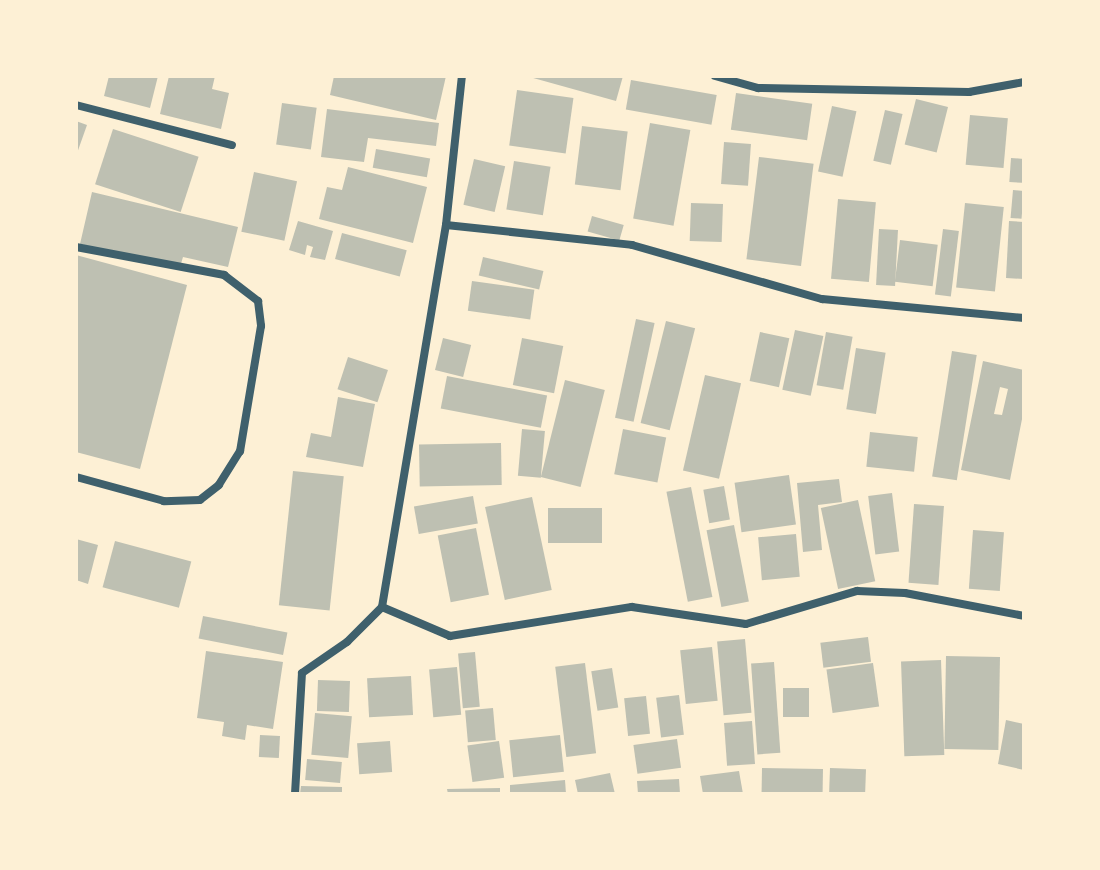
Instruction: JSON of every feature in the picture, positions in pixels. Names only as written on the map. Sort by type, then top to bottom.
[{"type":"street","points":[[295,794],[302,673],[347,642],[382,607],[446,225],[462,76]]},
{"type":"street","points":[[715,76],[758,88],[954,91],[1024,82]]},
{"type":"street","points":[[76,105],[232,145]]},
{"type":"street","points":[[446,225],[632,245],[822,299],[1024,318]]},
{"type":"street","points":[[76,247],[224,275],[258,301],[261,326],[240,451],[219,485],[200,500],[164,501],[76,477]]},
{"type":"street","points":[[382,607],[450,636],[632,607],[746,624],[857,591],[905,593],[1024,616]]},
{"type":"building","points":[[109,76],[158,76],[150,108],[104,96]]},
{"type":"building","points":[[169,76],[215,76],[212,89],[229,93],[221,129],[160,114]]},
{"type":"building","points":[[334,76],[446,76],[436,120],[330,95]]},
{"type":"building","points":[[526,76],[623,76],[616,101]]},
{"type":"building","points":[[631,80],[717,95],[711,125],[626,110]]},
{"type":"building","points":[[517,90],[573,98],[566,153],[509,145]]},
{"type":"building","points":[[736,93],[812,104],[807,140],[731,130]]},
{"type":"building","points":[[916,99],[948,107],[937,153],[905,145]]},
{"type":"building","points":[[282,103],[317,108],[311,149],[276,145]]},
{"type":"building","points":[[832,106],[856,111],[843,177],[818,172]]},
{"type":"building","points":[[327,109],[439,123],[436,146],[368,138],[364,162],[321,157]]},
{"type":"building","points":[[885,110],[903,114],[891,165],[873,161]]},
{"type":"building","points":[[970,115],[1008,118],[1003,168],[966,165]]},
{"type":"building","points":[[76,121],[87,125],[76,156]]},
{"type":"building","points":[[650,123],[690,130],[674,226],[633,219]]},
{"type":"building","points":[[582,126],[628,132],[620,190],[575,185]]},
{"type":"building","points":[[113,129],[199,157],[181,212],[95,184]]},
{"type":"building","points":[[724,142],[751,144],[748,186],[721,184]]},
{"type":"building","points":[[376,149],[430,159],[427,177],[373,168]]},
{"type":"building","points":[[759,157],[814,164],[801,266],[746,259]]},
{"type":"building","points":[[1011,158],[1024,159],[1022,183],[1009,182]]},
{"type":"building","points":[[474,159],[505,166],[495,212],[463,205]]},
{"type":"building","points":[[514,161],[551,167],[543,215],[506,209]]},
{"type":"building","points":[[348,167],[427,187],[413,243],[319,219],[327,187],[342,190]]},
{"type":"building","points":[[254,172],[297,181],[284,241],[241,232]]},
{"type":"building","points":[[1013,190],[1024,191],[1022,219],[1011,218]]},
{"type":"building","points":[[92,192],[238,227],[228,267],[183,257],[180,267],[80,244]]},
{"type":"building","points":[[838,199],[876,202],[869,282],[831,279]]},
{"type":"building","points":[[691,203],[723,204],[722,242],[690,241]]},
{"type":"building","points":[[965,203],[1004,207],[995,292],[956,288]]},
{"type":"building","points":[[592,216],[624,225],[619,240],[588,231]]},
{"type":"building","points":[[298,221],[333,231],[325,260],[310,257],[313,247],[307,245],[305,255],[289,250]]},
{"type":"building","points":[[1009,221],[1024,222],[1024,279],[1006,278]]},
{"type":"building","points":[[879,229],[898,230],[895,286],[876,285]]},
{"type":"building","points":[[943,229],[959,231],[951,296],[935,295]]},
{"type":"building","points":[[342,233],[407,250],[400,276],[335,259]]},
{"type":"building","points":[[900,240],[938,245],[933,286],[895,282]]},
{"type":"building","points":[[76,255],[187,285],[140,469],[76,452]]},
{"type":"building","points":[[483,257],[543,271],[539,289],[479,276]]},
{"type":"building","points":[[472,281],[534,290],[530,319],[468,311]]},
{"type":"building","points":[[636,319],[655,323],[634,422],[615,418]]},
{"type":"building","points":[[666,321],[695,328],[670,430],[641,423]]},
{"type":"building","points":[[795,330],[823,336],[811,396],[782,390]]},
{"type":"building","points":[[760,332],[789,338],[779,387],[750,381]]},
{"type":"building","points":[[826,332],[853,337],[843,390],[817,385]]},
{"type":"building","points":[[443,338],[471,345],[463,377],[435,370]]},
{"type":"building","points":[[522,338],[563,346],[554,393],[513,385]]},
{"type":"building","points":[[856,348],[886,353],[876,414],[846,409]]},
{"type":"building","points":[[952,351],[977,355],[957,480],[932,476]]},
{"type":"building","points":[[348,357],[388,370],[377,402],[337,389]]},
{"type":"building","points":[[983,361],[1024,370],[1024,409],[1010,480],[961,470]],"holes":[[[1000,387],[1008,389],[1002,415],[994,414]]]},
{"type":"building","points":[[705,375],[741,383],[719,479],[683,470]]},
{"type":"building","points":[[447,376],[547,395],[541,428],[441,408]]},
{"type":"building","points":[[565,380],[605,390],[581,487],[541,477]]},
{"type":"building","points":[[338,397],[375,404],[363,467],[306,457],[311,433],[331,437]]},
{"type":"building","points":[[522,429],[545,431],[541,478],[518,476]]},
{"type":"building","points":[[623,429],[666,437],[657,483],[614,474]]},
{"type":"building","points":[[870,432],[918,437],[914,472],[866,467]]},
{"type":"building","points":[[501,443],[502,485],[420,486],[419,444]]},
{"type":"building","points":[[293,471],[344,476],[330,611],[279,605]]},
{"type":"building","points":[[789,475],[796,525],[741,532],[735,483]]},
{"type":"building","points":[[839,479],[842,502],[818,505],[822,550],[803,552],[797,483]]},
{"type":"building","points":[[724,486],[730,519],[709,523],[703,490]]},
{"type":"building","points":[[691,487],[712,597],[688,602],[666,492]]},
{"type":"building","points":[[892,493],[899,552],[875,554],[868,496]]},
{"type":"building","points":[[473,496],[478,524],[419,534],[414,506]]},
{"type":"building","points":[[532,497],[552,590],[505,600],[485,507]]},
{"type":"building","points":[[858,500],[875,581],[838,589],[821,508]]},
{"type":"building","points":[[914,504],[944,506],[938,585],[908,583]]},
{"type":"building","points":[[548,508],[602,508],[602,543],[548,543]]},
{"type":"building","points":[[734,525],[749,602],[721,607],[707,530]]},
{"type":"building","points":[[476,528],[489,595],[451,602],[438,535]]},
{"type":"building","points":[[973,530],[1004,532],[1000,591],[969,589]]},
{"type":"building","points":[[796,534],[800,577],[762,580],[758,537]]},
{"type":"building","points":[[76,539],[98,545],[88,584],[76,580]]},
{"type":"building","points":[[115,541],[191,561],[179,608],[103,587]]},
{"type":"building","points":[[203,616],[287,632],[283,655],[199,639]]},
{"type":"building","points":[[868,637],[871,662],[823,668],[820,643]]},
{"type":"building","points":[[745,639],[751,713],[724,715],[717,641]]},
{"type":"building","points":[[712,647],[718,701],[686,704],[680,650]]},
{"type":"building","points":[[206,651],[283,662],[273,729],[247,725],[245,740],[222,736],[224,722],[197,718]]},
{"type":"building","points":[[475,652],[480,707],[463,708],[458,653]]},
{"type":"building","points":[[946,656],[1000,657],[998,750],[944,749]]},
{"type":"building","points":[[941,660],[944,755],[904,756],[901,661]]},
{"type":"building","points":[[774,662],[780,753],[757,754],[751,664]]},
{"type":"building","points":[[585,663],[596,753],[566,757],[555,667]]},
{"type":"building","points":[[873,663],[879,707],[833,713],[826,670]]},
{"type":"building","points":[[457,667],[461,715],[433,717],[429,669]]},
{"type":"building","points":[[612,668],[618,708],[598,711],[591,671]]},
{"type":"building","points":[[411,676],[413,715],[369,717],[367,678]]},
{"type":"building","points":[[318,680],[350,681],[349,712],[317,711]]},
{"type":"building","points":[[783,688],[809,688],[809,717],[783,717]]},
{"type":"building","points":[[679,695],[684,735],[661,738],[656,698]]},
{"type":"building","points":[[646,696],[650,734],[628,736],[624,698]]},
{"type":"building","points":[[493,708],[496,740],[468,742],[465,710]]},
{"type":"building","points":[[315,713],[352,716],[348,758],[311,755]]},
{"type":"building","points":[[1006,720],[1024,724],[1024,770],[998,764]]},
{"type":"building","points":[[752,721],[755,764],[727,766],[724,723]]},
{"type":"building","points":[[260,735],[280,736],[279,758],[259,757]]},
{"type":"building","points":[[560,735],[564,772],[513,777],[509,740]]},
{"type":"building","points":[[677,739],[681,768],[637,774],[633,745]]},
{"type":"building","points":[[390,741],[392,772],[359,774],[357,743]]},
{"type":"building","points":[[499,741],[504,778],[472,782],[467,745]]},
{"type":"building","points":[[307,759],[342,762],[340,783],[305,780]]},
{"type":"building","points":[[762,768],[823,769],[823,794],[762,794]]},
{"type":"building","points":[[830,768],[866,769],[865,794],[829,794]]},
{"type":"building","points":[[739,771],[743,794],[703,794],[700,776]]},
{"type":"building","points":[[610,773],[615,794],[578,794],[575,780]]},
{"type":"building","points":[[679,779],[680,794],[638,794],[637,781]]},
{"type":"building","points":[[565,780],[566,794],[510,794],[510,785]]},
{"type":"building","points":[[301,786],[342,787],[342,794],[300,794]]},
{"type":"building","points":[[500,788],[500,794],[448,794],[447,789]]}]
